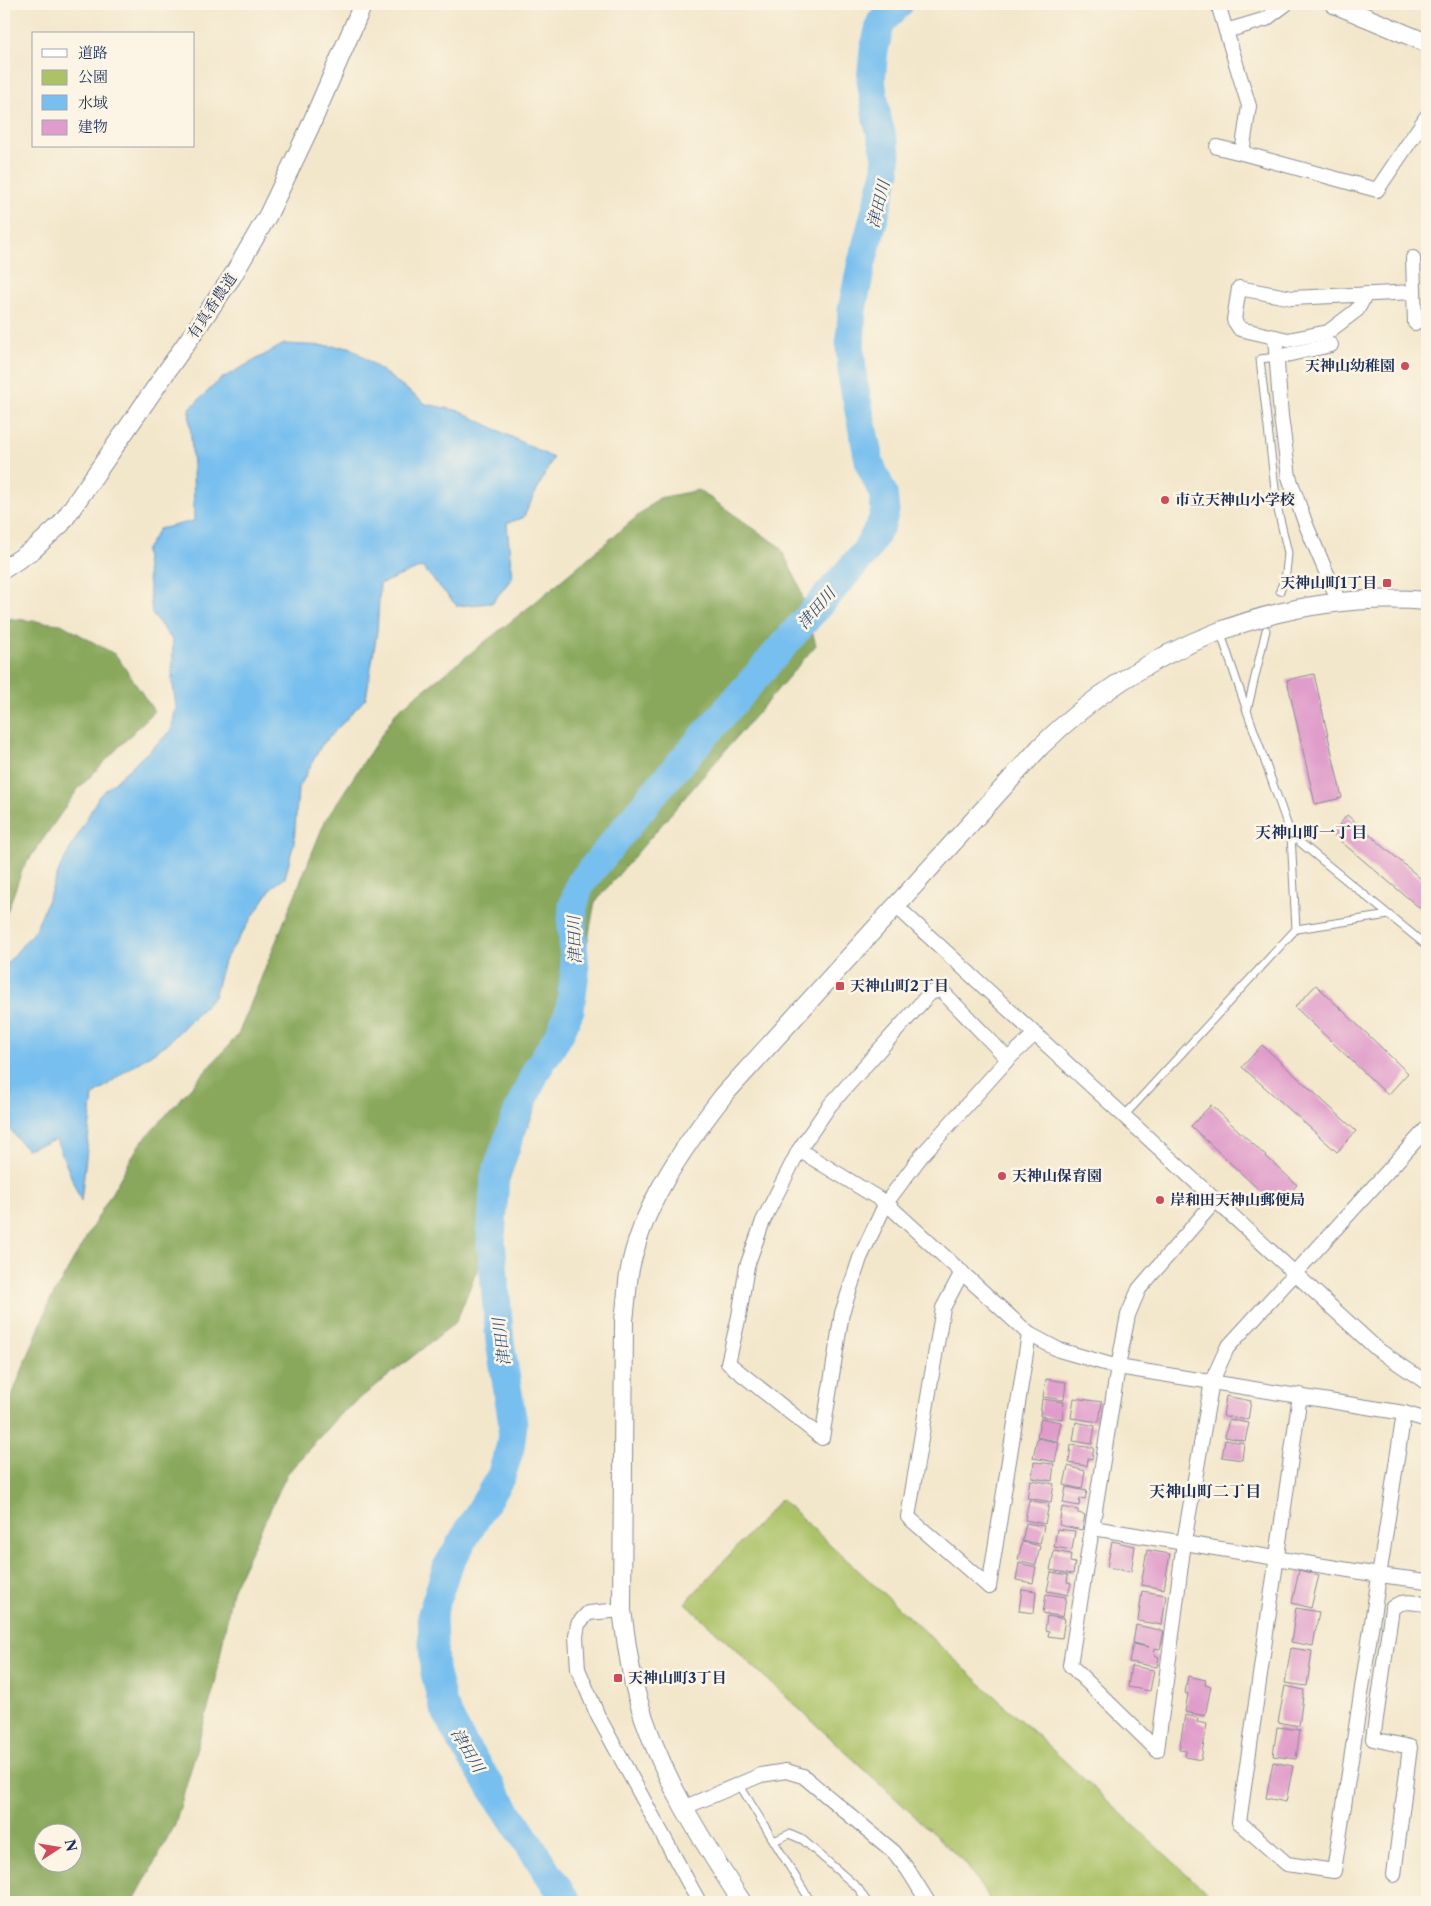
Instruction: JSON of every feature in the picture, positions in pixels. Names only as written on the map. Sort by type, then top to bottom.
[{"type":"street","name":"有真香農道","points":[[4,569],[34,549],[61,524],[232,276],[268,215],[301,146],[363,4]]},
{"type":"street","points":[[1218,4],[1249,106],[1242,153]]},
{"type":"street","points":[[1226,31],[1266,19],[1286,4]]},
{"type":"street","points":[[1334,4],[1427,43]]},
{"type":"street","points":[[1217,147],[1376,190],[1427,116]]},
{"type":"street","points":[[1413,258],[1415,323]]},
{"type":"street","points":[[1366,294],[1356,310],[1328,332],[1288,340],[1240,330],[1234,320],[1238,288],[1292,298],[1366,294],[1414,292]]},
{"type":"street","points":[[1275,337],[1281,416],[1289,477],[1306,525],[1339,602]]},
{"type":"street","points":[[1277,357],[1331,345]]},
{"type":"street","points":[[742,1902],[693,1826],[662,1766],[636,1695],[622,1610],[624,1320],[629,1273],[644,1224],[662,1184],[690,1138],[723,1096],[1040,747],[1062,725],[1095,699],[1124,678],[1187,644],[1250,620],[1296,609],[1339,602],[1407,599],[1427,601]]},
{"type":"street","points":[[895,905],[1377,1349],[1427,1383]]},
{"type":"street","points":[[1008,1059],[942,990],[930,993],[830,1105],[799,1150],[763,1221],[747,1266],[739,1316],[728,1363],[822,1438],[842,1313],[860,1258],[886,1203],[922,1155],[1008,1059],[1035,1034]]},
{"type":"street","points":[[1216,1201],[1139,1289],[1128,1315],[1070,1665],[1157,1750],[1184,1542],[1212,1381],[1227,1348],[1427,1128]]},
{"type":"street","points":[[799,1150],[886,1203],[1029,1334],[1059,1350],[1118,1367],[1300,1395],[1404,1413],[1427,1420]]},
{"type":"street","points":[[962,1272],[943,1308],[908,1517],[989,1587],[1029,1334]]},
{"type":"street","points":[[1300,1395],[1239,1822],[1287,1864],[1334,1870],[1404,1413]]},
{"type":"street","points":[[1092,1528],[1379,1575],[1427,1581]]},
{"type":"street","points":[[1394,1875],[1410,1747],[1373,1739],[1392,1608],[1397,1603],[1404,1602],[1427,1604]]},
{"type":"street","points":[[622,1610],[588,1614],[578,1624],[576,1636],[578,1669],[598,1716],[699,1902]]},
{"type":"street","points":[[683,1808],[761,1775],[786,1771],[803,1776],[894,1852],[928,1902]]},
{"type":"lane","points":[[1277,357],[1260,359],[1278,506],[1288,553],[1286,573],[1280,592]]},
{"type":"lane","points":[[1247,711],[1266,630]]},
{"type":"lane","points":[[1220,631],[1291,835],[1296,928]]},
{"type":"lane","points":[[1291,835],[1427,946]]},
{"type":"lane","points":[[1124,1117],[1296,928],[1389,915]]},
{"type":"lane","points":[[739,1784],[811,1902]]},
{"type":"lane","points":[[774,1841],[789,1834],[804,1840],[858,1888],[867,1902]]},
{"type":"green space","points":[[699,490],[780,547],[799,585],[816,645],[595,902],[575,1007],[523,1139],[484,1253],[456,1322],[338,1416],[287,1474],[232,1591],[215,1684],[175,1825],[133,1902],[4,1902],[4,1408],[13,1393],[50,1301],[139,1145],[238,1035],[325,821],[397,711],[533,604],[659,498]]},
{"type":"green space","points":[[4,618],[61,624],[116,655],[154,711],[78,789],[23,868],[4,920]]},
{"type":"green space","points":[[781,1499],[1217,1902],[991,1902],[966,1864],[685,1603]]},
{"type":"water","points":[[284,344],[350,347],[426,404],[460,411],[553,458],[523,518],[507,523],[512,578],[492,603],[457,606],[422,567],[380,584],[377,632],[366,698],[321,746],[298,790],[294,842],[285,878],[272,887],[224,961],[214,997],[167,1044],[124,1072],[93,1096],[81,1201],[56,1140],[26,1149],[4,1122],[4,1107],[13,1098],[4,1069],[4,967],[36,929],[61,866],[99,796],[171,731],[176,707],[172,678],[173,641],[152,614],[145,551],[159,529],[194,521],[189,409],[221,379]]},
{"type":"building","points":[[1314,674],[1342,798],[1315,804],[1287,680]]},
{"type":"building","points":[[1347,815],[1427,884],[1427,904],[1422,910],[1332,834]]},
{"type":"building","points":[[1316,985],[1408,1073],[1388,1095],[1295,1007]]},
{"type":"building","points":[[1262,1045],[1356,1131],[1337,1152],[1242,1067]]},
{"type":"building","points":[[1211,1105],[1297,1185],[1277,1207],[1191,1126]]},
{"type":"building","points":[[1046,1379],[1066,1382],[1064,1400],[1043,1397]]},
{"type":"building","points":[[1226,1396],[1251,1401],[1248,1420],[1223,1416]]},
{"type":"building","points":[[1074,1398],[1102,1402],[1099,1422],[1071,1418]]},
{"type":"building","points":[[1042,1399],[1064,1402],[1062,1419],[1040,1416]]},
{"type":"building","points":[[1041,1418],[1061,1422],[1057,1441],[1037,1437]]},
{"type":"building","points":[[1229,1419],[1249,1423],[1245,1441],[1225,1437]]},
{"type":"building","points":[[1076,1422],[1095,1426],[1092,1444],[1073,1441]]},
{"type":"building","points":[[1037,1438],[1059,1443],[1055,1462],[1033,1458]]},
{"type":"building","points":[[1225,1440],[1244,1443],[1242,1460],[1222,1457]]},
{"type":"building","points":[[1071,1445],[1094,1448],[1092,1459],[1088,1458],[1087,1466],[1069,1463]]},
{"type":"building","points":[[1034,1462],[1054,1464],[1052,1481],[1032,1478]]},
{"type":"building","points":[[1068,1466],[1085,1471],[1082,1489],[1064,1485]]},
{"type":"building","points":[[1030,1480],[1054,1484],[1051,1502],[1027,1498]]},
{"type":"building","points":[[1066,1487],[1087,1491],[1085,1499],[1080,1498],[1079,1506],[1063,1503]]},
{"type":"building","points":[[1029,1500],[1049,1504],[1045,1524],[1025,1520]]},
{"type":"building","points":[[1062,1507],[1078,1510],[1078,1513],[1085,1515],[1082,1530],[1059,1525]]},
{"type":"building","points":[[1026,1523],[1044,1526],[1040,1544],[1022,1541]]},
{"type":"building","points":[[1057,1529],[1075,1531],[1072,1550],[1054,1547]]},
{"type":"building","points":[[1112,1541],[1135,1546],[1131,1572],[1107,1567]]},
{"type":"building","points":[[1022,1542],[1040,1546],[1036,1565],[1018,1560]]},
{"type":"building","points":[[1147,1550],[1170,1554],[1164,1589],[1141,1585]]},
{"type":"building","points":[[1054,1551],[1071,1554],[1070,1562],[1075,1563],[1073,1574],[1050,1570]]},
{"type":"building","points":[[1019,1563],[1036,1567],[1033,1583],[1016,1580]]},
{"type":"building","points":[[1299,1570],[1319,1575],[1311,1608],[1292,1603]]},
{"type":"building","points":[[1051,1572],[1068,1575],[1067,1582],[1071,1583],[1068,1595],[1047,1591]]},
{"type":"building","points":[[1022,1589],[1036,1591],[1034,1613],[1019,1611]]},
{"type":"building","points":[[1142,1591],[1166,1595],[1162,1625],[1138,1621]]},
{"type":"building","points":[[1046,1594],[1066,1597],[1063,1617],[1043,1613]]},
{"type":"building","points":[[1296,1608],[1319,1612],[1313,1646],[1291,1642]]},
{"type":"building","points":[[1047,1616],[1065,1619],[1062,1638],[1048,1636],[1049,1631],[1045,1630]]},
{"type":"building","points":[[1136,1625],[1164,1631],[1160,1649],[1155,1648],[1154,1655],[1159,1657],[1157,1667],[1129,1662],[1133,1644],[1149,1647],[1133,1643]]},
{"type":"building","points":[[1291,1648],[1312,1651],[1307,1686],[1285,1683]]},
{"type":"building","points":[[1131,1666],[1154,1670],[1150,1691],[1128,1687]]},
{"type":"building","points":[[1188,1676],[1206,1680],[1205,1685],[1211,1686],[1205,1716],[1185,1712],[1188,1694],[1185,1693]]},
{"type":"building","points":[[1285,1686],[1304,1690],[1299,1726],[1278,1722]]},
{"type":"building","points":[[1185,1715],[1198,1718],[1197,1722],[1207,1724],[1201,1760],[1185,1757],[1186,1751],[1179,1750]]},
{"type":"building","points":[[1277,1727],[1300,1730],[1296,1759],[1273,1756]]},
{"type":"building","points":[[1273,1762],[1293,1766],[1286,1802],[1266,1798]]},
{"type":"waterway","name":"津田川","points":[[567,1902],[461,1741],[443,1705],[434,1669],[432,1614],[447,1567],[501,1476],[510,1448],[513,1424],[500,1342],[491,1240],[495,1177],[516,1117],[536,1071],[559,1035],[570,1010],[575,972],[572,926],[573,907],[580,884],[653,794],[866,551],[881,524],[885,511],[883,493],[870,465],[853,381],[850,347],[852,310],[861,266],[886,172],[886,152],[877,119],[871,80],[874,50],[881,22],[899,4]]},
{"type":"place","name":"天神山幼稚園","points":[[1405,366]]},
{"type":"place","name":"市立天神山小学校","points":[[1165,500]]},
{"type":"place","name":"天神山町1丁目","points":[[1387,583]]},
{"type":"place","name":"天神山町2丁目","points":[[840,986]]},
{"type":"place","name":"天神山保育園","points":[[1002,1176]]},
{"type":"place","name":"岸和田天神山郵便局","points":[[1160,1200]]},
{"type":"place","name":"天神山町3丁目","points":[[618,1678]]},
{"type":"district","name":"天神山町一丁目","points":[[1311,832]]},
{"type":"district","name":"天神山町二丁目","points":[[1205,1491]]}]
